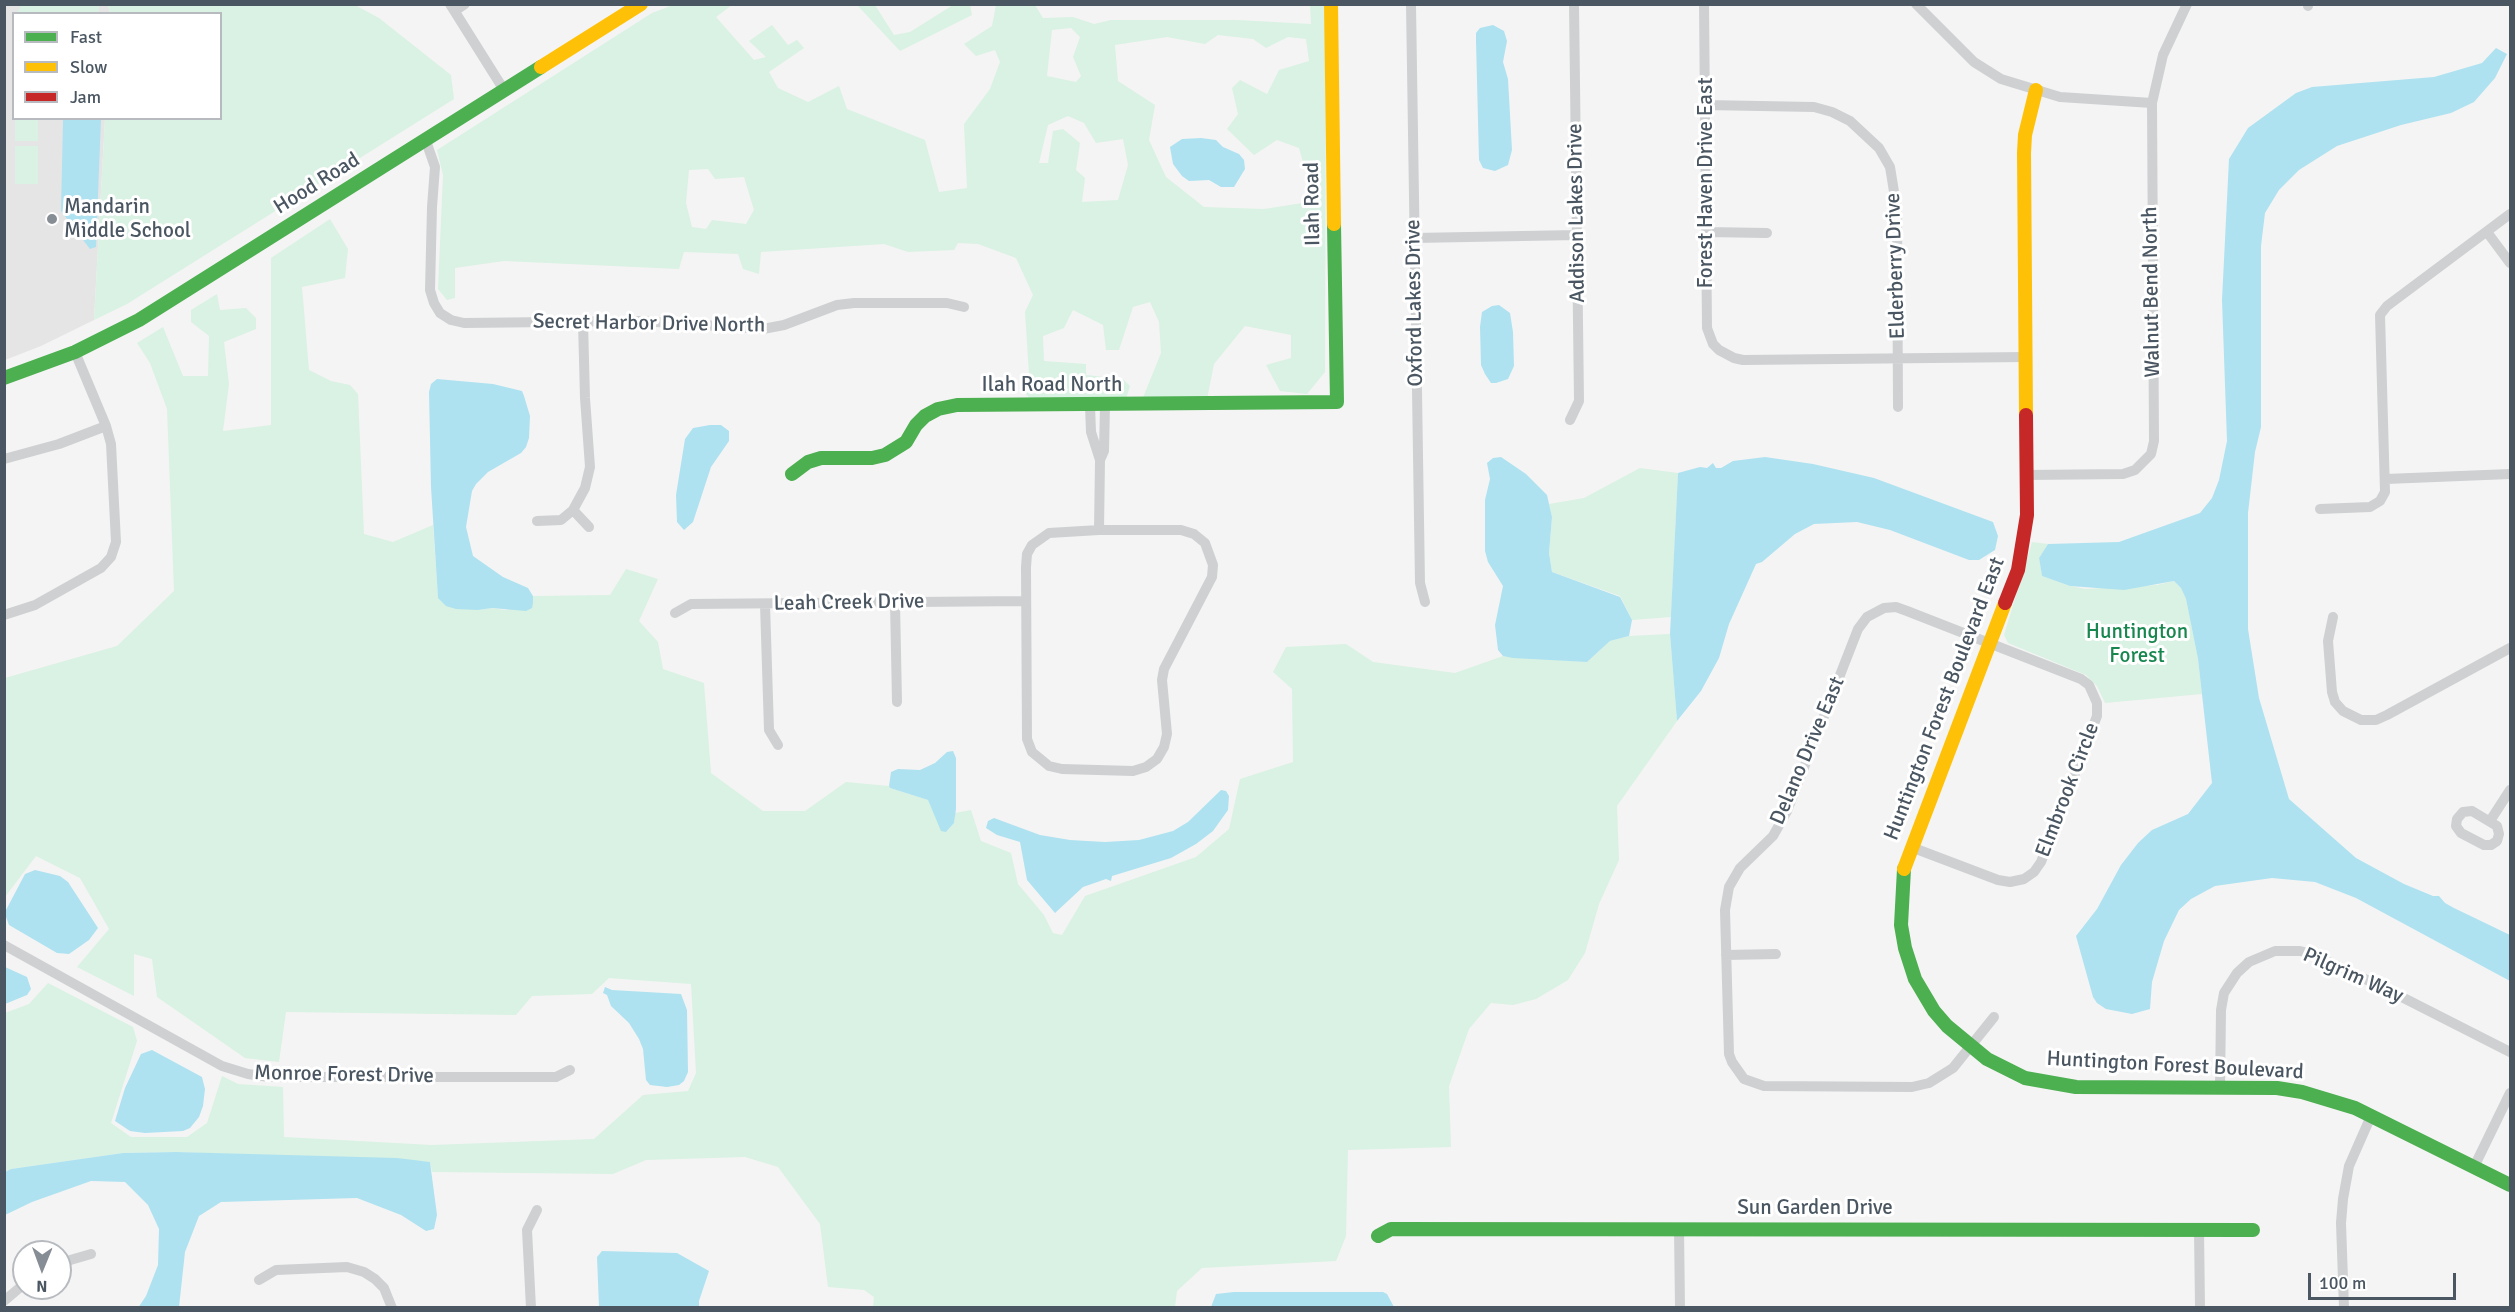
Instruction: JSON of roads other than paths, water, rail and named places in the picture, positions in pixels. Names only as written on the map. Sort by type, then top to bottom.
[{"type":"street","points":[[465,4],[453,8],[504,90]]},
{"type":"street","name":"Hood Road","points":[[4,378],[75,352],[139,320],[641,4]]},
{"type":"street","name":"Ilah Road","points":[[1331,4],[1337,402]]},
{"type":"street","name":"Oxford Lakes Drive","points":[[1410,4],[1420,583],[1425,602]]},
{"type":"street","name":"Addison Lakes Drive","points":[[1570,420],[1579,401],[1574,4]]},
{"type":"street","name":"Forest Haven Drive East","points":[[1704,4],[1707,328],[1713,344],[1725,354],[1743,360],[1899,358]]},
{"type":"street","points":[[1916,4],[1974,62],[2001,79],[2060,97],[2152,103]]},
{"type":"street","name":"Walnut Bend North","points":[[2027,475],[2123,474],[2135,470],[2151,454],[2154,441],[2150,135],[2152,103],[2163,55],[2187,4]]},
{"type":"street","name":"Huntington Forest Boulevard East","points":[[1971,1048],[1934,1011],[1910,966],[1901,926],[1900,902],[1903,873],[1911,847],[2018,570],[2022,551],[2027,515],[2024,153],[2025,135],[2036,90]]},
{"type":"street","name":"Elderberry Drive","points":[[1706,105],[1814,107],[1832,112],[1850,121],[1879,148],[1890,167],[1896,199],[1898,407]]},
{"type":"street","name":"Secret Harbor Drive North","points":[[426,141],[435,167],[430,290],[440,313],[451,320],[464,323],[641,321],[763,329],[784,325],[822,309],[846,304],[947,303],[964,308]]},
{"type":"street","points":[[2320,509],[2370,507],[2380,501],[2385,492],[2380,315],[2387,306],[2511,214]]},
{"type":"street","points":[[1706,232],[1767,233]]},
{"type":"street","points":[[2487,232],[2511,263]]},
{"type":"street","points":[[1414,238],[1577,235]]},
{"type":"street","points":[[537,521],[561,519],[573,510],[585,488],[590,467],[583,322]]},
{"type":"street","points":[[4,615],[35,605],[101,568],[111,557],[116,542],[111,444],[106,426],[75,352]]},
{"type":"street","points":[[1899,358],[2026,357]]},
{"type":"street","name":"Ilah Road North","points":[[792,474],[808,462],[821,458],[872,458],[885,455],[906,442],[920,421],[938,409],[957,405],[1105,406],[1337,402]]},
{"type":"street","points":[[1090,406],[1091,432],[1100,460],[1099,530]]},
{"type":"street","points":[[1100,460],[1104,452],[1105,406]]},
{"type":"street","points":[[4,459],[58,444],[106,426]]},
{"type":"street","points":[[2386,479],[2511,474]]},
{"type":"street","points":[[573,510],[589,527]]},
{"type":"street","points":[[1099,530],[1181,530],[1194,534],[1204,543],[1213,566],[1212,577],[1164,669],[1162,680],[1167,734],[1164,747],[1157,759],[1146,767],[1133,771],[1062,769],[1049,766],[1032,752],[1027,739],[1026,601],[1027,554],[1032,545],[1050,533],[1099,530]]},
{"type":"street","name":"Leah Creek Drive","points":[[675,613],[691,604],[1026,601]]},
{"type":"street","points":[[895,602],[897,702]]},
{"type":"street","points":[[765,604],[769,730],[778,745]]},
{"type":"street","name":"Delano Drive East","points":[[1971,1048],[1942,1077],[1912,1087],[1764,1086],[1744,1079],[1737,1072],[1729,1054],[1725,899],[1733,877],[1773,836],[1787,811],[1858,629],[1867,617],[1876,611],[1896,608],[1990,643]]},
{"type":"street","points":[[2333,617],[2328,641],[2332,692],[2343,711],[2361,720],[2376,720],[2387,715],[2511,648]]},
{"type":"street","name":"Elmbrook Circle","points":[[1911,847],[1998,880],[2010,882],[2024,879],[2034,872],[2041,862],[2097,716],[2097,703],[2089,685],[2081,679],[1990,643]]},
{"type":"street","points":[[2490,820],[2511,790]]},
{"type":"street","name":"Monroe Forest Drive","points":[[4,945],[222,1066],[248,1074],[269,1077],[556,1077],[570,1070]]},
{"type":"street","name":"Pilgrim Way","points":[[2220,1088],[2221,1010],[2224,993],[2237,973],[2249,962],[2275,951],[2300,951],[2312,954],[2511,1052]]},
{"type":"street","points":[[1726,955],[1776,954]]},
{"type":"street","points":[[1971,1048],[1994,1017]]},
{"type":"street","name":"Huntington Forest Boulevard","points":[[1971,1048],[2004,1070],[2054,1085],[2277,1088],[2302,1092],[2371,1116],[2511,1185]]},
{"type":"street","points":[[2474,1167],[2511,1093]]},
{"type":"street","points":[[2344,1308],[2343,1198],[2349,1166],[2371,1116]]},
{"type":"street","points":[[531,1308],[527,1230],[537,1210]]},
{"type":"street","name":"Sun Garden Drive","points":[[1378,1236],[1391,1229],[2253,1230]]},
{"type":"street","points":[[1679,1229],[1680,1308]]},
{"type":"street","points":[[2199,1230],[2200,1308]]},
{"type":"street","points":[[72,1260],[91,1254]]},
{"type":"street","points":[[259,1280],[276,1270],[347,1267],[364,1272],[375,1279],[384,1288],[392,1308]]},
{"type":"water","points":[[1493,25],[1504,31],[1507,41],[1503,62],[1508,79],[1512,150],[1508,165],[1495,171],[1483,168],[1479,160],[1476,41],[1476,33],[1480,28]]},
{"type":"water","points":[[2496,48],[2507,54],[2495,78],[2474,102],[2451,113],[2401,125],[2337,146],[2299,170],[2279,190],[2265,213],[2261,246],[2261,427],[2255,452],[2248,513],[2248,629],[2259,698],[2289,799],[2356,858],[2404,884],[2433,896],[2439,896],[2454,908],[2510,935],[2510,981],[2356,898],[2315,882],[2272,878],[2215,886],[2191,899],[2179,910],[2164,941],[2152,982],[2150,1009],[2132,1014],[2106,1009],[2093,997],[2076,936],[2097,909],[2121,865],[2138,843],[2152,830],[2188,814],[2212,783],[2198,659],[2186,599],[2181,588],[2174,581],[2124,590],[2070,586],[2042,576],[2039,558],[2048,544],[2119,542],[2200,513],[2212,498],[2219,480],[2227,441],[2222,300],[2229,159],[2248,128],[2296,93],[2312,87],[2434,77],[2482,63]]},
{"type":"water","points":[[63,120],[101,120],[96,247],[90,249],[61,211]]},
{"type":"water","points":[[1182,139],[1216,140],[1223,147],[1239,154],[1244,160],[1245,169],[1234,187],[1221,187],[1209,180],[1189,181],[1173,164],[1170,147]]},
{"type":"water","points":[[1499,305],[1510,313],[1514,366],[1508,379],[1491,383],[1481,365],[1480,327],[1482,312]]},
{"type":"water","points":[[437,379],[493,384],[522,391],[524,396],[530,416],[529,438],[526,447],[521,453],[488,472],[476,484],[472,491],[466,527],[473,556],[503,577],[528,588],[533,596],[533,603],[532,608],[526,611],[492,608],[456,609],[446,606],[438,598],[431,487],[429,392],[431,384]]},
{"type":"water","points":[[721,425],[729,431],[729,441],[711,467],[693,522],[684,530],[677,522],[676,495],[685,439],[693,428]]},
{"type":"water","points":[[1501,457],[1526,474],[1547,495],[1552,517],[1549,553],[1552,572],[1620,597],[1632,620],[1629,636],[1610,641],[1587,662],[1513,658],[1503,656],[1498,650],[1495,625],[1503,586],[1488,562],[1485,551],[1485,500],[1490,479],[1487,463],[1493,458]]},
{"type":"water","points":[[1765,457],[1813,464],[1874,478],[1993,522],[1998,536],[1995,550],[1979,560],[1969,560],[1890,530],[1857,522],[1814,524],[1795,534],[1762,562],[1756,564],[1729,624],[1719,658],[1701,691],[1677,721],[1670,634],[1678,473],[1700,467],[1707,468],[1713,463],[1716,468],[1721,468],[1733,461]]},
{"type":"water","points":[[953,751],[956,758],[956,809],[954,823],[946,832],[941,831],[928,800],[889,786],[891,772],[898,769],[920,770],[935,763],[947,752]]},
{"type":"water","points":[[1221,790],[1226,791],[1229,796],[1228,810],[1213,831],[1196,844],[1171,858],[1112,876],[1111,881],[1106,879],[1083,887],[1055,913],[1027,880],[1020,842],[997,835],[986,828],[988,821],[994,818],[1040,835],[1070,840],[1105,842],[1139,840],[1173,831],[1188,822]]},
{"type":"water","points":[[35,870],[60,876],[68,882],[98,928],[89,940],[69,954],[57,953],[9,925],[6,910],[25,874]]},
{"type":"water","points":[[5,967],[27,977],[31,989],[27,995],[5,1004]]},
{"type":"water","points":[[605,987],[612,990],[681,994],[687,1010],[688,1072],[684,1081],[679,1085],[667,1087],[650,1085],[646,1080],[643,1049],[639,1039],[629,1023],[611,1006],[607,995],[603,993]]},
{"type":"water","points":[[152,1050],[202,1077],[205,1089],[203,1106],[199,1117],[190,1128],[183,1131],[145,1133],[130,1131],[115,1121],[125,1088],[141,1054]]},
{"type":"water","points":[[176,1152],[397,1158],[430,1162],[437,1215],[434,1229],[426,1231],[401,1215],[357,1198],[221,1202],[199,1216],[185,1252],[179,1307],[138,1308],[146,1296],[158,1265],[159,1229],[148,1205],[125,1182],[91,1181],[32,1202],[5,1215],[5,1172],[11,1169],[123,1153]]},
{"type":"water","points":[[602,1251],[677,1253],[709,1271],[699,1307],[599,1307],[597,1257]]},
{"type":"water","points":[[1383,1292],[1387,1294],[1394,1307],[1211,1307],[1216,1294]]},
{"type":"place","name":"Mandarin Middle School","points":[[52,219]]},
{"type":"park label","name":"Huntington Forest","points":[[2137,644]]}]
